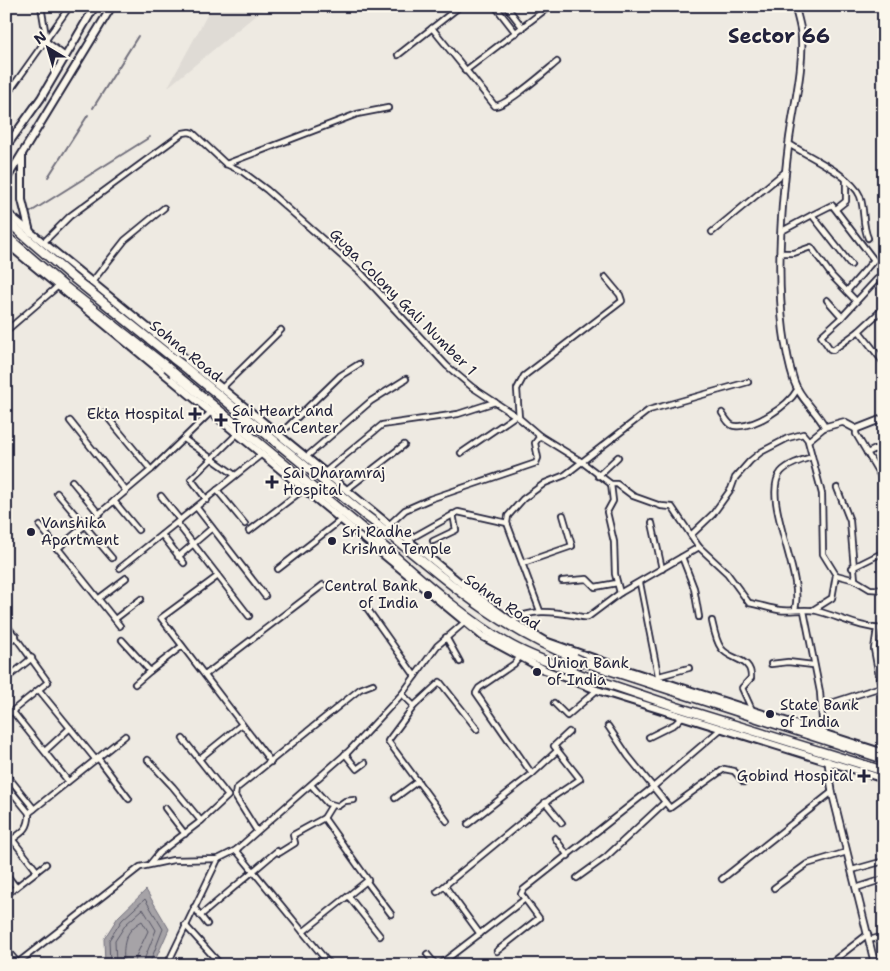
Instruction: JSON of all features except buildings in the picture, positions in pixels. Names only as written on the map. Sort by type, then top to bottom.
[{"type":"highway","name":"Sohna Road","points":[[6,220],[72,277],[482,609],[543,646],[584,662],[884,760]]},
{"type":"highway","name":"Sohna Road","points":[[6,236],[166,371],[174,373],[477,623],[506,643],[538,659],[579,674],[677,707],[884,771]]},
{"type":"main road","points":[[6,147],[41,98],[95,6]]},
{"type":"main road","points":[[6,180],[112,6]]},
{"type":"main road","points":[[22,155],[22,200],[30,232]]},
{"type":"main road","points":[[6,212],[375,514],[511,621],[545,641],[884,753]]},
{"type":"main road","points":[[6,244],[57,287],[166,371],[262,454],[482,636],[518,658],[597,690],[884,779]]},
{"type":"main road","points":[[6,249],[16,252]]},
{"type":"main road","points":[[166,371],[184,356]]},
{"type":"main road","points":[[359,534],[375,514]]},
{"type":"main road","points":[[571,680],[582,654]]},
{"type":"street","points":[[41,6],[47,42],[65,56]]},
{"type":"street","points":[[6,96],[47,42],[70,6]]},
{"type":"street","points":[[495,6],[516,33]]},
{"type":"street","points":[[506,6],[523,28]]},
{"type":"street","points":[[465,71],[550,6]]},
{"type":"street","points":[[795,6],[801,33],[801,51],[789,144],[780,253],[780,300],[790,365],[798,390],[816,411],[825,427]]},
{"type":"street","points":[[398,55],[459,7]]},
{"type":"street","points":[[432,28],[491,104],[500,105],[558,62]]},
{"type":"street","points":[[226,164],[357,114],[388,108]]},
{"type":"street","name":"Guga Colony Gali Number 1","points":[[44,242],[70,216],[183,133],[189,132],[226,164],[243,172],[267,190],[354,267],[446,366],[517,417],[540,436],[582,462],[598,476],[611,484],[617,484],[633,496],[661,506],[670,505],[699,547],[726,573],[749,603],[780,610],[794,608],[804,611]]},
{"type":"street","points":[[789,144],[846,180],[860,198],[864,228],[868,238]]},
{"type":"street","points":[[712,232],[787,171]]},
{"type":"street","points":[[836,209],[846,201],[846,180]]},
{"type":"street","points":[[782,231],[828,205],[836,209],[874,260],[847,291]]},
{"type":"street","points":[[92,282],[125,240],[164,208]]},
{"type":"street","points":[[812,215],[851,265]]},
{"type":"street","points":[[780,253],[794,253],[811,247],[832,276],[856,301]]},
{"type":"street","points":[[461,454],[517,417],[517,389],[524,376],[622,301],[620,295],[605,278]]},
{"type":"street","points":[[877,279],[842,317],[821,335],[830,349],[833,350],[859,331],[884,308]]},
{"type":"street","points":[[6,331],[57,287]]},
{"type":"street","points":[[827,300],[842,317]]},
{"type":"street","points":[[222,388],[281,330]]},
{"type":"street","points":[[859,331],[884,363]]},
{"type":"street","points":[[279,435],[340,376],[359,364]]},
{"type":"street","points":[[306,457],[371,402],[406,379]]},
{"type":"street","points":[[540,611],[507,523],[508,516],[523,499],[545,484],[565,475],[649,410],[748,382]]},
{"type":"street","points":[[722,413],[730,424],[737,426],[772,414],[792,400],[798,390]]},
{"type":"street","points":[[325,472],[382,424],[458,414],[495,402]]},
{"type":"street","points":[[57,549],[151,470],[212,412]]},
{"type":"street","points":[[104,413],[151,470]]},
{"type":"street","points":[[808,440],[825,427],[843,422],[856,429],[884,418]]},
{"type":"street","points":[[70,421],[126,490]]},
{"type":"street","points":[[856,429],[856,434],[880,475],[884,488]]},
{"type":"street","points":[[207,500],[191,479],[214,459],[238,433]]},
{"type":"street","points":[[691,535],[711,516],[731,489],[736,476],[761,452],[788,438],[803,434],[808,440],[820,479],[823,554],[836,575],[832,598],[813,610]]},
{"type":"street","points":[[389,525],[405,510],[430,499],[536,463],[538,458],[534,443],[540,436]]},
{"type":"street","points":[[184,439],[235,475]]},
{"type":"street","points":[[346,490],[404,445]]},
{"type":"street","points":[[867,453],[884,445]]},
{"type":"street","points":[[120,568],[262,454]]},
{"type":"street","points":[[598,476],[618,457]]},
{"type":"street","points":[[794,608],[796,603],[793,574],[776,504],[776,484],[781,471],[791,464],[812,457]]},
{"type":"street","points":[[72,481],[99,514]]},
{"type":"street","points":[[611,484],[613,501],[607,512],[614,542],[617,583],[620,593]]},
{"type":"street","points":[[837,488],[850,521],[852,568],[855,580]]},
{"type":"street","points":[[249,531],[304,489]]},
{"type":"street","points":[[217,490],[245,524]]},
{"type":"street","points":[[57,493],[112,558]]},
{"type":"street","points":[[161,496],[193,544],[249,616]]},
{"type":"street","points":[[114,501],[138,530]]},
{"type":"street","points":[[197,508],[265,596]]},
{"type":"street","points":[[408,540],[453,514],[464,513],[507,523]]},
{"type":"street","points":[[433,540],[456,530],[453,514]]},
{"type":"street","points":[[523,563],[572,546],[563,515]]},
{"type":"street","points":[[278,569],[342,520]]},
{"type":"street","points":[[652,523],[662,569]]},
{"type":"street","points":[[40,526],[120,626]]},
{"type":"street","points":[[178,557],[212,528]]},
{"type":"street","points":[[162,534],[184,563]]},
{"type":"street","points":[[511,621],[522,615],[540,611],[576,615],[582,618],[588,617],[620,593],[699,547]]},
{"type":"street","points":[[852,568],[884,552]]},
{"type":"street","points":[[682,557],[694,588],[699,617]]},
{"type":"street","points":[[836,575],[855,580],[870,588],[884,590]]},
{"type":"street","points":[[218,576],[161,618],[271,762]]},
{"type":"street","points":[[98,599],[126,578]]},
{"type":"street","points":[[562,581],[587,579],[595,587],[617,583]]},
{"type":"street","points":[[640,582],[659,678],[689,668]]},
{"type":"street","points":[[205,675],[323,586]]},
{"type":"street","points":[[114,619],[142,599]]},
{"type":"street","points":[[364,604],[414,676]]},
{"type":"street","points":[[823,733],[822,706],[804,611],[813,610],[859,626],[884,629]]},
{"type":"street","points":[[712,621],[722,650],[740,659],[751,672],[751,678],[742,688],[752,710]]},
{"type":"street","points":[[6,948],[16,964],[129,873],[150,864],[183,860],[218,859],[236,850],[345,754],[402,694],[446,637],[465,622]]},
{"type":"street","points":[[6,624],[48,682],[6,716]]},
{"type":"street","points":[[822,706],[881,687],[874,649],[877,629]]},
{"type":"street","points":[[6,644],[16,636]]},
{"type":"street","points":[[446,637],[460,662]]},
{"type":"street","points":[[122,640],[150,671]]},
{"type":"street","points":[[135,684],[182,646]]},
{"type":"street","points":[[6,680],[32,658]]},
{"type":"street","points":[[518,658],[514,664],[479,688],[476,693],[532,774]]},
{"type":"street","points":[[771,664],[788,662],[813,665]]},
{"type":"street","points":[[447,821],[388,742],[414,706],[440,682],[477,729]]},
{"type":"street","points":[[257,831],[235,796],[235,791],[360,689],[373,684]]},
{"type":"street","points":[[39,690],[129,799]]},
{"type":"street","points":[[554,703],[567,716],[597,690]]},
{"type":"street","points":[[402,694],[414,706]]},
{"type":"street","points":[[13,712],[68,781]]},
{"type":"street","points":[[649,737],[675,724],[682,717]]},
{"type":"street","points":[[199,759],[241,725]]},
{"type":"street","points":[[608,726],[652,788],[670,808],[673,808],[724,769],[734,771],[744,782]]},
{"type":"street","points":[[45,751],[70,728]]},
{"type":"street","points":[[497,951],[539,918],[521,894],[523,890],[652,788],[722,728]]},
{"type":"street","points":[[437,892],[545,802],[580,780],[554,746],[569,732]]},
{"type":"street","points":[[29,813],[125,736]]},
{"type":"street","points":[[150,864],[159,853],[201,822],[228,796],[183,739]]},
{"type":"street","points":[[468,824],[532,774],[557,751]]},
{"type":"street","points":[[345,754],[357,769],[365,763]]},
{"type":"street","points":[[148,760],[173,786],[201,822]]},
{"type":"street","points":[[828,761],[832,792],[874,964]]},
{"type":"street","points":[[6,774],[34,809]]},
{"type":"street","points":[[395,798],[418,781]]},
{"type":"street","points":[[6,785],[29,813],[30,824],[6,844]]},
{"type":"street","points":[[311,785],[327,803],[332,805],[338,806],[345,801],[354,800]]},
{"type":"street","points":[[722,879],[832,792]]},
{"type":"street","points":[[545,802],[562,823]]},
{"type":"street","points":[[577,878],[606,857],[664,803]]},
{"type":"street","points":[[200,916],[277,851],[279,853],[295,843],[293,835],[324,818],[332,805]]},
{"type":"street","points":[[165,808],[185,834]]},
{"type":"street","points":[[303,932],[349,897],[368,879],[324,818]]},
{"type":"street","points":[[555,838],[568,856]]},
{"type":"street","points":[[12,839],[37,871]]},
{"type":"street","points":[[236,850],[330,965]]},
{"type":"street","points":[[774,888],[807,864],[847,852]]},
{"type":"street","points":[[167,965],[218,859]]},
{"type":"street","points":[[852,870],[884,861]]},
{"type":"street","points":[[6,895],[46,864]]},
{"type":"street","points":[[6,874],[16,887]]},
{"type":"street","points":[[856,888],[884,879]]},
{"type":"street","points":[[366,882],[391,914]]},
{"type":"street","points":[[445,886],[480,934]]},
{"type":"street","points":[[349,897],[380,936]]},
{"type":"street","points":[[427,954],[437,965],[525,899]]},
{"type":"street","points":[[194,907],[208,924]]},
{"type":"street","points":[[185,925],[221,965]]},
{"type":"street","points":[[828,965],[868,937],[884,936]]},
{"type":"shaded area","points":[[212,6],[267,6],[168,87]]},
{"type":"water","points":[[146,890],[169,929],[153,965],[105,965],[104,939],[118,917]]},
{"type":"waterway","points":[[93,108],[138,36]]},
{"type":"waterway","points":[[48,177],[88,115]]},
{"type":"waterway","points":[[29,213],[150,137]]},
{"type":"place","name":"Ekta Hospital","points":[[195,414]]},
{"type":"place","name":"Sai Heart and Trauma Center","points":[[221,420]]},
{"type":"place","name":"Sai Dharamraj Hospital","points":[[272,482]]},
{"type":"place","name":"Vanshika Apartment","points":[[31,532]]},
{"type":"place","name":"Sri Radhe Krishna Temple","points":[[332,541]]},
{"type":"place","name":"Central Bank of India","points":[[428,595]]},
{"type":"place","name":"Union Bank of India","points":[[537,672]]},
{"type":"place","name":"State Bank of India","points":[[770,714]]},
{"type":"place","name":"Gobind Hospital","points":[[864,776]]},
{"type":"district","name":"Sector 66","points":[[779,36]]}]
